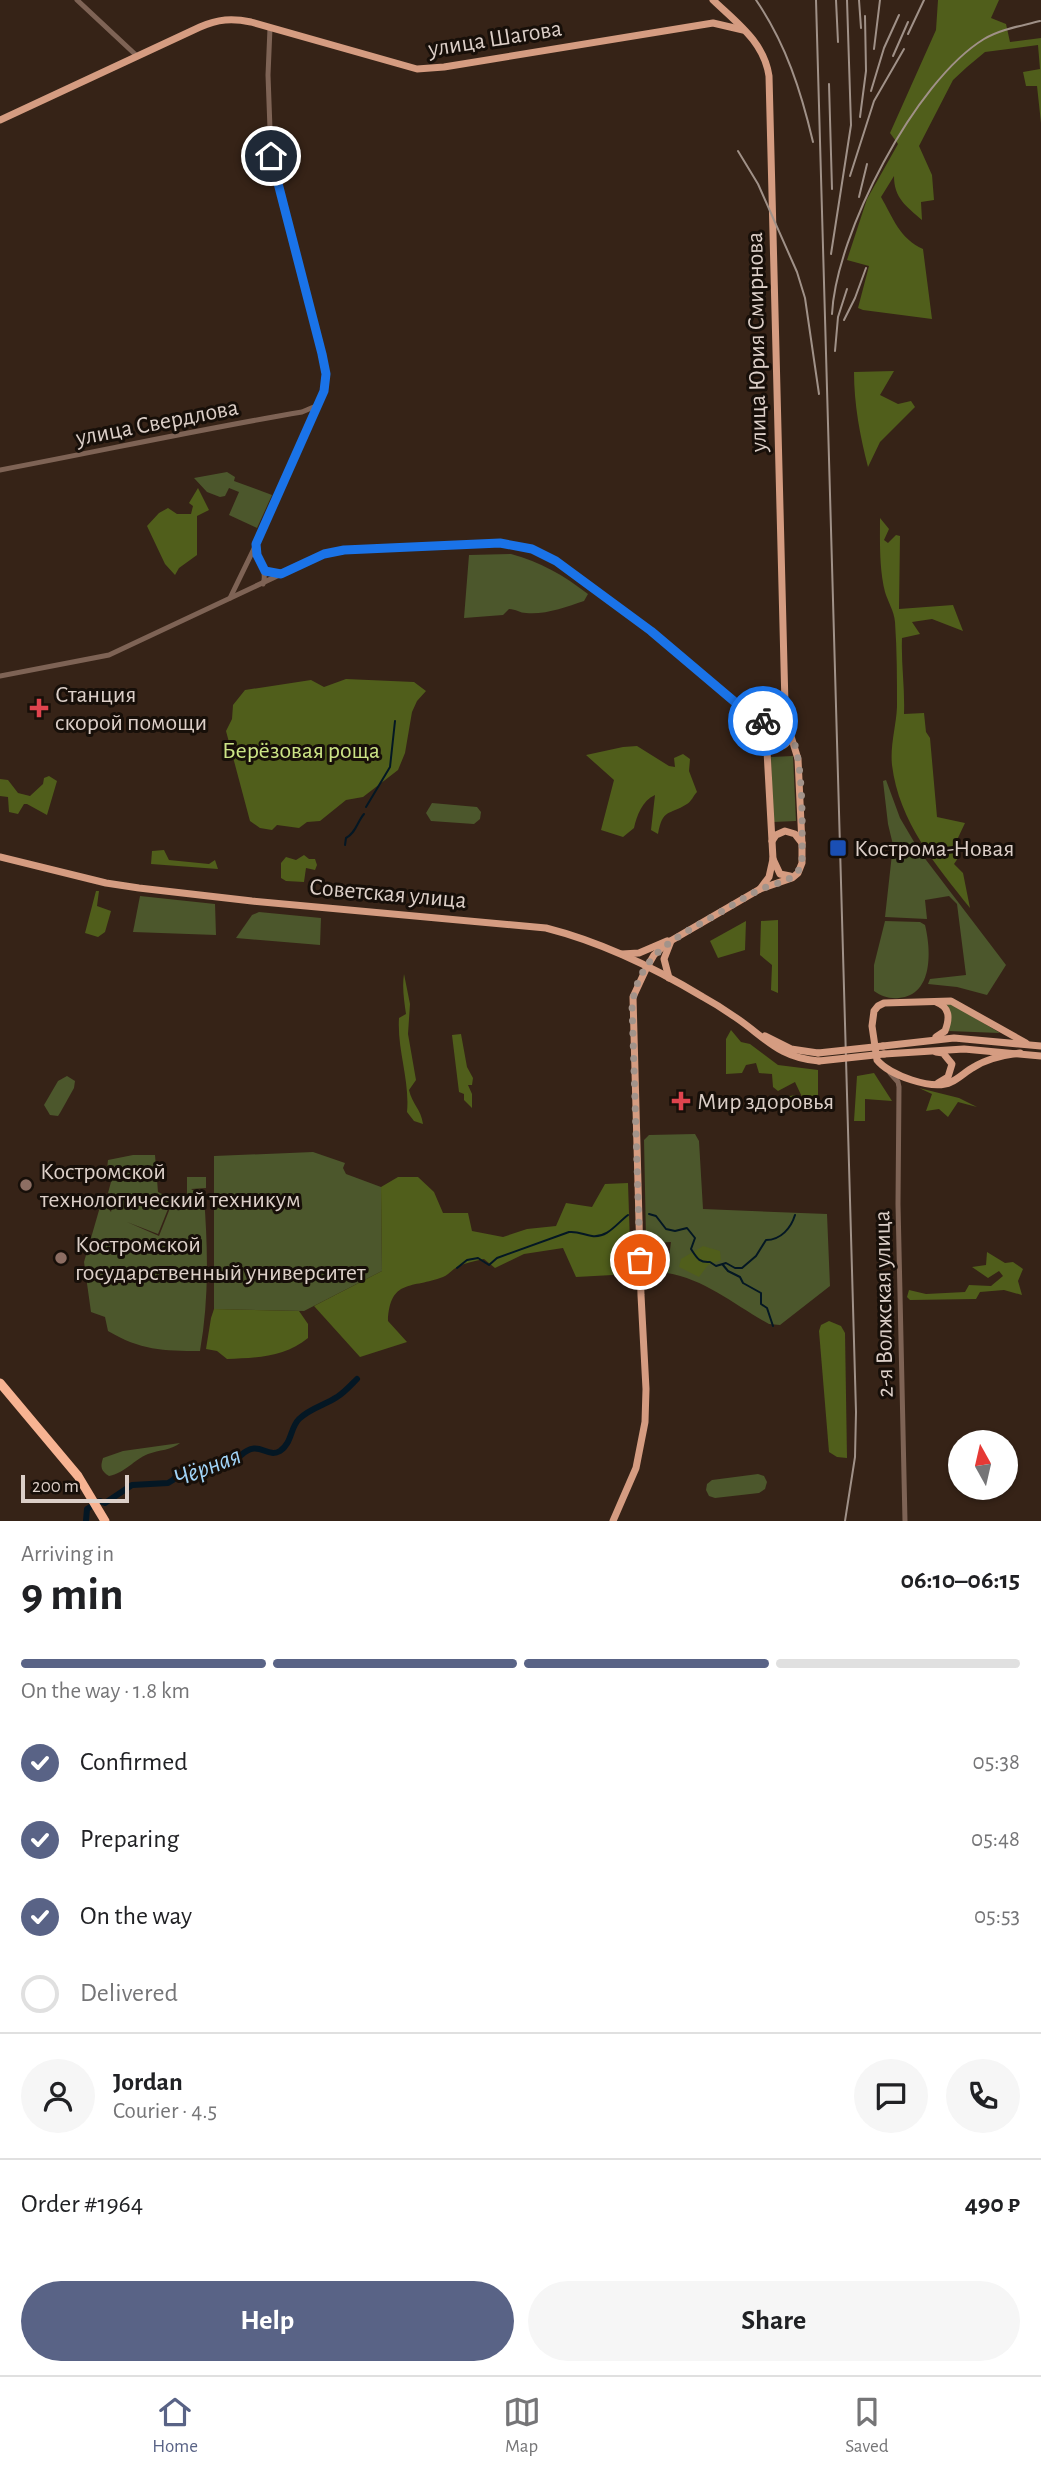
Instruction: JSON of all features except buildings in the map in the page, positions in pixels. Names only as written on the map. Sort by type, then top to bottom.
[{"type":"highway","points":[[0,1383],[78,1476],[105,1521]]},
{"type":"main road","name":"улица Юрия Смирнова","points":[[713,0],[747,32],[763,52],[769,76],[785,705],[798,759],[802,844]]},
{"type":"main road","points":[[724,10],[713,23],[747,32]]},
{"type":"main road","name":"улица Шагова","points":[[0,120],[200,27],[224,19],[270,28],[416,69],[444,67],[713,23]]},
{"type":"main road","points":[[760,889],[769,877],[773,859],[767,728],[783,714],[785,705]]},
{"type":"main road","points":[[766,739],[772,746],[781,747],[788,742],[790,732],[783,724],[774,723]]},
{"type":"main road","points":[[613,1521],[633,1476],[645,1422],[632,1004],[647,967],[661,948],[671,940],[760,889],[797,875],[802,863],[802,844],[796,834],[785,831],[776,835],[772,842]]},
{"type":"main road","name":"Советская улица","points":[[0,857],[139,888],[532,926],[564,933],[647,967],[713,1003],[751,1030],[791,1049],[818,1057],[884,1050]]},
{"type":"main road","points":[[773,859],[780,874],[797,875]]},
{"type":"main road","points":[[619,954],[639,953],[671,940]]},
{"type":"main road","points":[[670,978],[664,959],[671,940]]},
{"type":"main road","points":[[884,1050],[942,1034],[949,1023],[947,1011],[944,1005],[932,1000]]},
{"type":"main road","points":[[1020,1053],[985,1061],[952,1082],[938,1084],[912,1079],[888,1071],[875,1056],[872,1026],[874,1011],[884,1003],[951,1001],[1003,1032],[1034,1044]]},
{"type":"main road","points":[[927,1039],[977,1039],[1034,1044]]},
{"type":"main road","points":[[884,1050],[964,1049],[1037,1055]]},
{"type":"main road","points":[[930,1050],[943,1053],[952,1064],[948,1077],[938,1084]]},
{"type":"street","points":[[77,0],[137,56]]},
{"type":"street","points":[[230,598],[307,427],[308,415],[318,404],[326,384],[322,354],[271,156],[268,75],[270,28]]},
{"type":"street","name":"улица Свердлова","points":[[0,470],[129,446],[182,433],[295,414],[308,415]]},
{"type":"street","points":[[0,676],[109,655],[334,551],[500,543],[532,549],[556,561],[651,631],[755,719],[761,725],[766,739]]},
{"type":"street","points":[[256,544],[257,555],[264,569],[263,584]]},
{"type":"street","points":[[243,570],[254,564],[281,574]]},
{"type":"street","points":[[243,570],[246,585],[256,587]]},
{"type":"street","points":[[755,719],[774,723]]},
{"type":"street","points":[[888,1071],[899,1087],[912,1079]]},
{"type":"street","name":"2-я Волжская улица","points":[[899,1087],[898,1204],[905,1521]]},
{"type":"green space","points":[[938,0],[999,0],[991,18],[1006,24],[1010,42],[1041,38],[1041,123],[1037,86],[1026,86],[1023,72],[1040,69],[1038,45],[985,52],[953,80],[919,146],[932,175],[934,200],[921,202],[922,220],[899,196],[894,176],[881,197],[903,234],[923,249],[932,319],[858,308],[869,266],[847,260],[867,199],[898,144],[890,133],[936,30]]},
{"type":"green space","points":[[894,371],[880,395],[898,404],[911,401],[915,407],[880,442],[868,467],[858,420],[854,372]]},
{"type":"green space","points":[[227,472],[235,477],[234,481],[272,495],[257,528],[229,515],[239,492],[229,488],[225,496],[220,497],[207,492],[194,478]]},
{"type":"green space","points":[[198,488],[209,510],[197,516],[197,555],[179,568],[175,575],[165,564],[147,526],[168,508],[177,514],[191,514],[193,506],[189,503]]},
{"type":"green space","points":[[880,518],[889,529],[884,540],[888,543],[896,535],[900,536],[899,609],[953,605],[963,631],[932,619],[912,622],[920,634],[902,638],[902,657],[904,714],[924,713],[926,732],[930,738],[937,817],[965,823],[957,840],[960,855],[954,864],[963,873],[970,908],[921,842],[902,805],[896,786],[892,743],[897,707],[896,633],[882,574]]},
{"type":"green space","points":[[511,554],[542,565],[570,581],[588,594],[584,601],[541,613],[524,613],[509,609],[503,615],[464,618],[469,555]]},
{"type":"green space","name":"Берёзовая роща","points":[[346,679],[414,682],[426,691],[412,712],[405,753],[398,770],[363,797],[346,800],[320,821],[307,822],[299,828],[277,825],[272,830],[260,828],[250,821],[226,731],[232,719],[233,705],[245,690],[311,680],[324,687]]},
{"type":"green space","points":[[637,746],[669,766],[675,767],[674,758],[683,754],[690,759],[689,771],[697,792],[688,803],[664,816],[658,834],[651,830],[655,795],[650,798],[641,809],[634,828],[623,837],[601,830],[614,780],[586,755]]},
{"type":"green space","points":[[793,756],[796,821],[773,822],[771,757]]},
{"type":"green space","points":[[49,776],[57,781],[47,815],[27,804],[24,804],[18,814],[9,812],[8,797],[0,796],[0,779],[8,780],[18,793],[30,796],[43,784],[44,778]]},
{"type":"green space","points":[[886,780],[900,818],[920,852],[1006,965],[987,995],[957,987],[928,984],[930,979],[966,975],[957,904],[949,896],[925,900],[927,919],[885,917],[893,845],[883,781]]},
{"type":"green space","points":[[432,803],[477,807],[481,812],[480,819],[474,824],[431,821],[426,813]]},
{"type":"green space","points":[[164,850],[169,860],[209,864],[215,860],[218,869],[151,864],[152,851]]},
{"type":"green space","points":[[304,855],[315,859],[317,865],[315,870],[306,868],[304,882],[281,878],[281,863],[286,857],[296,860]]},
{"type":"green space","points":[[96,891],[99,891],[97,906],[111,911],[105,932],[98,937],[85,933]]},
{"type":"green space","points":[[140,896],[215,904],[216,935],[133,932]]},
{"type":"green space","points":[[259,912],[321,918],[320,945],[236,938],[252,915]]},
{"type":"green space","points":[[778,920],[778,993],[771,990],[772,965],[760,955],[761,921]]},
{"type":"green space","points":[[746,921],[745,950],[718,958],[710,941]]},
{"type":"green space","points":[[885,921],[920,922],[925,925],[927,935],[929,958],[924,980],[919,989],[899,998],[885,997],[874,991],[874,965]]},
{"type":"green space","points":[[404,974],[410,1004],[408,1034],[416,1080],[409,1090],[423,1124],[414,1121],[407,1112],[407,1088],[399,1030],[399,1018],[406,1014]]},
{"type":"green space","points":[[944,1002],[1000,1033],[948,1031],[951,1014]]},
{"type":"green space","points":[[731,1030],[741,1042],[750,1044],[778,1065],[818,1070],[818,1108],[781,1109],[781,1099],[794,1095],[802,1097],[795,1082],[778,1091],[773,1087],[772,1074],[759,1073],[756,1063],[746,1065],[742,1073],[726,1074],[726,1039]]},
{"type":"green space","points":[[461,1034],[467,1067],[473,1078],[472,1085],[468,1085],[472,1094],[472,1108],[464,1100],[464,1094],[459,1092],[452,1035]]},
{"type":"green space","points":[[874,1073],[892,1101],[865,1099],[865,1121],[854,1121],[857,1076]]},
{"type":"green space","points":[[67,1076],[75,1081],[74,1088],[58,1116],[50,1115],[44,1105],[58,1081]]},
{"type":"green space","points":[[919,1088],[959,1098],[977,1107],[958,1102],[948,1117],[939,1109],[926,1111],[932,1094]]},
{"type":"green space","points":[[695,1134],[699,1141],[703,1209],[827,1214],[830,1286],[780,1325],[769,1324],[694,1281],[667,1273],[671,1242],[653,1243],[654,1240],[646,1239],[644,1140],[649,1135]]},
{"type":"green space","points":[[313,1152],[345,1163],[343,1168],[346,1174],[381,1187],[382,1271],[304,1311],[214,1309],[214,1156]]},
{"type":"green space","points":[[133,1155],[155,1155],[158,1192],[172,1199],[158,1234],[127,1222],[159,1236],[174,1198],[187,1198],[187,1177],[206,1177],[206,1188],[191,1189],[204,1197],[206,1294],[200,1351],[163,1350],[141,1346],[108,1331],[105,1317],[91,1312],[84,1262],[102,1200],[111,1212],[114,1198],[108,1193],[111,1182],[106,1179],[108,1160]]},
{"type":"green space","points":[[398,1177],[418,1177],[434,1192],[443,1213],[468,1213],[472,1231],[503,1237],[527,1229],[556,1226],[566,1203],[592,1207],[605,1184],[628,1183],[631,1274],[576,1277],[563,1248],[524,1254],[495,1268],[484,1259],[467,1263],[443,1277],[398,1291],[390,1307],[388,1321],[407,1342],[360,1357],[314,1306],[382,1271],[381,1187]]},
{"type":"green space","points":[[703,1246],[720,1251],[721,1260],[708,1265],[699,1277],[679,1267],[681,1259]]},
{"type":"green space","points":[[987,1252],[1005,1263],[1013,1262],[1023,1269],[1018,1281],[1022,1295],[1004,1290],[980,1292],[976,1299],[910,1300],[907,1297],[909,1290],[926,1294],[965,1292],[969,1285],[991,1286],[1003,1276],[999,1271],[988,1278],[972,1267],[986,1265]]},
{"type":"green space","points":[[214,1309],[299,1311],[308,1324],[308,1338],[280,1353],[227,1359],[217,1351],[206,1349]]},
{"type":"green space","points":[[829,1321],[841,1326],[845,1333],[847,1458],[837,1457],[829,1452],[819,1331],[821,1325]]},
{"type":"green space","points":[[180,1443],[143,1457],[109,1476],[102,1468],[103,1458],[123,1451]]},
{"type":"green space","points":[[758,1474],[764,1476],[767,1482],[765,1489],[759,1493],[715,1498],[709,1496],[706,1490],[707,1484],[712,1480]]},
{"type":"waterway","points":[[366,807],[390,767],[395,721]]},
{"type":"waterway","points":[[345,845],[346,838],[364,814]]},
{"type":"waterway","points":[[649,1214],[656,1216],[666,1229],[675,1231],[687,1228],[695,1238],[691,1249],[701,1261],[716,1266],[726,1263],[735,1268],[742,1268],[756,1256],[766,1240],[785,1232],[795,1215]]},
{"type":"waterway","points":[[457,1268],[467,1260],[478,1258],[489,1265],[497,1258],[569,1232],[603,1235],[628,1215]]},
{"type":"waterway","points":[[723,1265],[740,1277],[743,1283],[761,1293],[761,1304],[767,1308],[773,1326]]},
{"type":"waterway","name":"Чёрная","points":[[86,1521],[87,1509],[100,1501],[105,1503],[132,1485],[168,1483],[180,1472],[240,1456],[252,1449],[271,1453],[280,1451],[287,1444],[299,1419],[340,1395],[357,1379]]},
{"type":"railway","points":[[756,0],[776,34],[791,68],[813,142]]},
{"type":"railway","points":[[816,0],[856,1412],[855,1457],[845,1521]]},
{"type":"railway","points":[[836,0],[838,42]]},
{"type":"railway","points":[[831,254],[851,125],[847,0]]},
{"type":"railway","points":[[859,0],[861,28]]},
{"type":"railway","points":[[874,49],[880,0]]},
{"type":"railway","points":[[908,34],[924,0]]},
{"type":"railway","points":[[871,91],[884,48],[899,15]]},
{"type":"railway","points":[[860,117],[866,71],[865,16]]},
{"type":"railway","points":[[832,314],[837,281],[848,243],[884,162],[907,123],[932,88],[958,60],[984,39],[1004,30],[1040,21]]},
{"type":"railway","points":[[893,56],[908,22]]},
{"type":"railway","points":[[850,176],[874,101],[904,49]]},
{"type":"railway","points":[[829,84],[832,189]]},
{"type":"railway","points":[[738,151],[758,184],[797,272],[805,298],[819,394]]},
{"type":"railway","points":[[859,197],[867,164]]},
{"type":"railway","points":[[844,320],[866,268]]},
{"type":"railway","points":[[835,351],[838,317],[847,289]]},
{"type":"way so far","points":[[640,1260],[632,1005],[639,982],[654,955],[667,943],[760,889],[792,878],[799,873],[802,863],[801,811],[794,741],[783,724],[763,721]]},
{"type":"place","name":"Станция скорой помощи","points":[[39,708]]},
{"type":"place","name":"Кострома-Новая","points":[[838,848]]},
{"type":"place","name":"Мир здоровья","points":[[681,1101]]},
{"type":"place","name":"Костромской технологический техникум","points":[[26,1185]]},
{"type":"place","name":"Костромской государственный университет","points":[[61,1258]]},
{"type":"route","points":[[271,156],[322,354],[326,384],[256,544],[257,555],[265,571],[281,574],[324,554],[344,550],[500,543],[532,549],[556,561],[651,631],[755,719],[763,721]]}]
